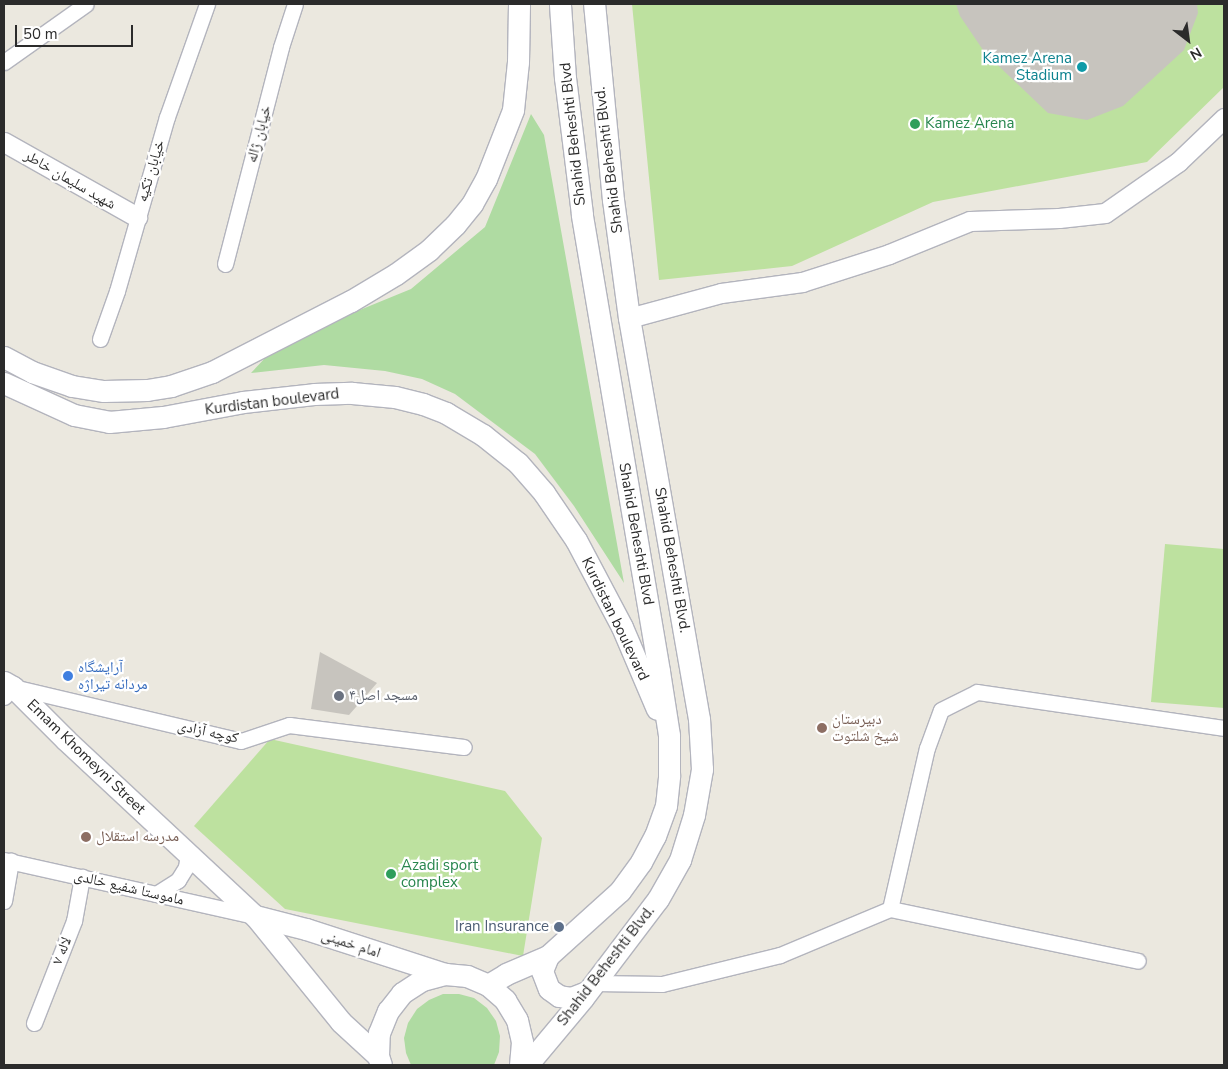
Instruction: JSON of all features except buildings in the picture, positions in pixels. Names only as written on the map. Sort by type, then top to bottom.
[{"type":"main road","points":[[4,357],[32,372],[72,386],[104,391],[147,390],[171,386],[212,372],[351,301],[396,274],[429,250],[455,225],[472,204],[486,179],[513,110],[518,62],[519,4]]},
{"type":"main road","name":"Shahid Beheshti Blvd","points":[[488,985],[506,974],[548,956],[620,891],[641,862],[655,836],[666,806],[669,775],[668,735],[635,523],[582,214],[565,78],[560,4]]},
{"type":"main road","name":"Shahid Beheshti Blvd.","points":[[527,1065],[590,988],[658,899],[680,860],[694,816],[702,769],[699,719],[690,663],[629,318],[611,182],[594,4]]},
{"type":"main road","name":"Kurdistan boulevard","points":[[4,382],[74,415],[109,422],[163,417],[243,402],[314,394],[352,393],[394,397],[423,404],[453,417],[483,435],[518,463],[544,493],[576,540],[622,627],[668,735]]},
{"type":"main road","name":"Emam Khomeyni Street","points":[[7,688],[255,916],[341,1022],[380,1061]]},
{"type":"main road","name":"امام خمینی","points":[[255,916],[306,929],[445,974]]},
{"type":"main road","points":[[548,956],[542,971],[548,989],[559,996],[571,998],[590,988]]},
{"type":"main road","points":[[380,1061],[379,1033],[392,1005],[402,992],[422,980],[445,974],[467,976],[488,985],[505,1000],[517,1020],[522,1042],[520,1065]]},
{"type":"street","points":[[4,62],[86,4]]},
{"type":"street","name":"خیابان تکیه","points":[[100,339],[117,291],[167,117],[207,4]]},
{"type":"street","name":"خیابان ژاله","points":[[225,264],[281,47],[295,4]]},
{"type":"street","points":[[629,318],[721,293],[802,282],[889,254],[970,222],[1059,218],[1105,213],[1178,162],[1224,118]]},
{"type":"street","name":"شهید سلیمان خاطر","points":[[4,142],[137,217]]},
{"type":"street","name":"کوچه آزادی","points":[[7,688],[241,741],[289,725],[464,747]]},
{"type":"street","points":[[890,908],[927,748],[941,710],[977,692],[1224,728]]},
{"type":"street","points":[[156,894],[178,880],[186,867],[188,854]]},
{"type":"street","points":[[4,901],[7,861]]},
{"type":"street","name":"ماموستا شفیع خالدی","points":[[7,861],[255,916]]},
{"type":"street","name":"لاله ۷","points":[[34,1023],[74,921],[82,877]]},
{"type":"street","points":[[590,988],[662,984],[780,954],[890,908],[1138,961]]},
{"type":"green space","name":"Kamez Arena","points":[[632,4],[1224,4],[1224,87],[1147,162],[933,202],[792,266],[659,280]]},
{"type":"green space","points":[[531,114],[544,135],[624,583],[574,506],[535,454],[455,394],[422,379],[385,371],[324,365],[251,373],[266,357],[350,314],[411,289],[485,227]]},
{"type":"green space","points":[[1165,544],[1224,549],[1224,708],[1151,702]]},
{"type":"green space","name":"Azadi sport complex","points":[[270,739],[505,791],[542,838],[523,956],[285,909],[194,826]]},
{"type":"green space","points":[[443,994],[459,994],[474,998],[487,1008],[496,1021],[500,1036],[499,1052],[494,1065],[411,1065],[406,1053],[404,1038],[408,1023],[417,1009],[429,1000]]},
{"type":"place","name":"Kamez Arena Stadium","points":[[1082,67]]},
{"type":"place","name":"Kamez Arena","points":[[915,124]]},
{"type":"place","name":"آرایشگاه مردانه تیراژه","points":[[68,676]]},
{"type":"place","name":"مسجد اصل۴","points":[[339,696]]},
{"type":"place","name":"دبیرستان شیخ شلتوت","points":[[822,728]]},
{"type":"place","name":"مدرسه استقلال","points":[[86,837]]},
{"type":"place","name":"Azadi sport complex","points":[[391,874]]},
{"type":"place","name":"Iran Insurance","points":[[559,927]]}]
